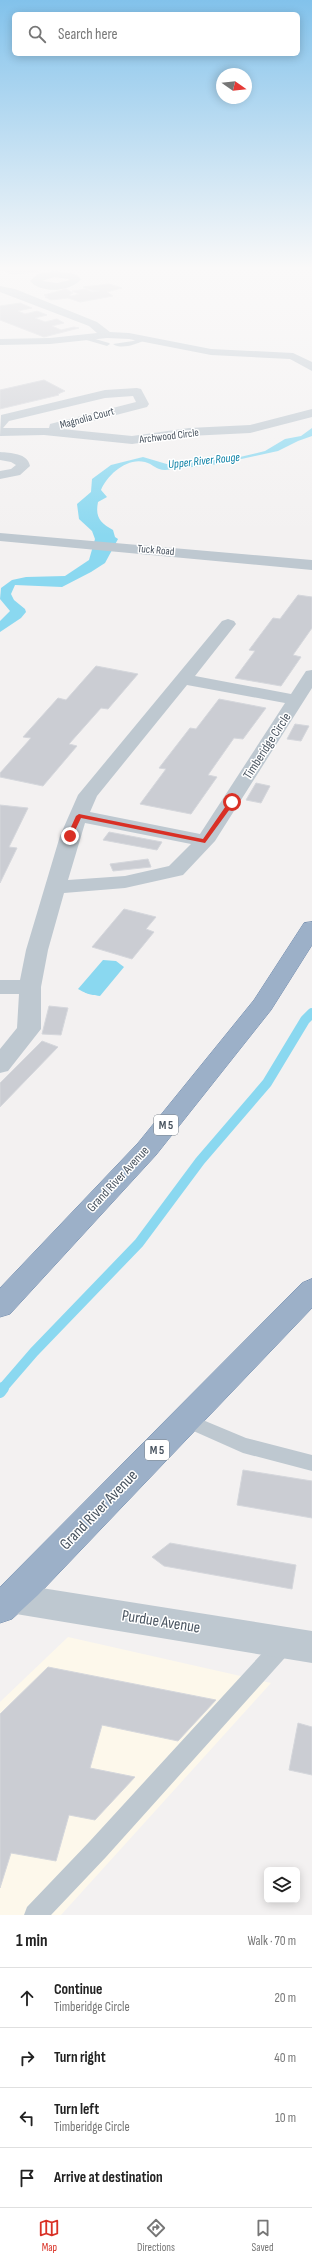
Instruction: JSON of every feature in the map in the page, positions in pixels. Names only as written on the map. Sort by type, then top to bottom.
[{"type":"highway","name":"Grand River Avenue","points":[[0,1306],[146,1149],[263,1005],[312,928]]},
{"type":"highway","name":"Grand River Avenue","points":[[5,1603],[26,1585],[312,1290]]},
{"type":"street","points":[[296,357],[312,367]]},
{"type":"street","name":"Magnolia Court","points":[[0,425],[5,418],[105,394],[137,392],[143,404],[62,424],[44,431]]},
{"type":"street","name":"Archwood Circle","points":[[0,432],[44,431],[132,440],[189,432],[250,429],[312,413]]},
{"type":"street","points":[[0,456],[15,458],[23,463],[23,466],[15,472],[0,475]]},
{"type":"street","name":"Tuck Road","points":[[0,537],[312,565]]},
{"type":"street","points":[[0,1065],[29,1029],[30,987],[37,950],[70,836],[88,795],[228,624]]},
{"type":"street","name":"Timberidge Circle","points":[[56,887],[125,882],[176,871],[205,841],[312,675]]},
{"type":"street","points":[[185,678],[296,700]]},
{"type":"street","points":[[79,816],[205,841]]},
{"type":"street","points":[[0,987],[30,987]]},
{"type":"street","name":"Purdue Avenue","points":[[5,1603],[299,1644]]},
{"type":"lane","points":[[186,1420],[244,1445],[312,1463]]},
{"type":"lane","points":[[35,1915],[299,1644]]},
{"type":"shaded area","points":[[68,1637],[271,1683],[61,1915],[0,1915],[0,1702]]},
{"type":"water","points":[[312,428],[312,436],[278,451],[219,464],[165,470],[159,469],[145,462],[138,461],[131,462],[118,468],[104,484],[101,490],[107,497],[98,502],[97,507],[98,516],[105,525],[113,530],[115,537],[118,539],[105,563],[62,587],[15,585],[11,594],[14,600],[25,609],[26,612],[21,618],[0,632],[0,621],[10,611],[0,599],[1,588],[12,580],[26,577],[65,576],[89,560],[95,539],[92,531],[79,519],[77,504],[91,492],[92,479],[111,465],[143,457],[170,465],[240,457],[265,451],[285,439],[301,436]]},
{"type":"water","points":[[103,960],[116,961],[124,967],[100,996],[89,994],[78,989]]},
{"type":"building","points":[[44,380],[65,391],[58,394],[59,395],[0,409],[0,390]]},
{"type":"building","points":[[298,595],[312,597],[312,628],[293,655],[301,657],[281,686],[235,678],[255,651],[249,650],[273,618],[280,619]]},
{"type":"building","points":[[96,666],[138,674],[108,709],[101,708],[69,744],[77,746],[43,786],[0,777],[0,773],[31,738],[23,737],[58,698],[66,700]]},
{"type":"building","points":[[219,699],[266,708],[243,739],[234,738],[208,775],[217,777],[191,814],[140,804],[166,769],[159,768],[190,728],[196,729]]},
{"type":"building","points":[[295,724],[309,726],[301,741],[287,739]]},
{"type":"building","points":[[256,783],[270,786],[261,803],[246,800]]},
{"type":"building","points":[[0,805],[28,808],[9,847],[17,848],[0,883]]},
{"type":"building","points":[[109,832],[162,842],[157,850],[103,840]]},
{"type":"building","points":[[148,859],[151,867],[113,871],[110,864]]},
{"type":"building","points":[[124,909],[156,917],[146,929],[154,932],[132,959],[92,947]]},
{"type":"building","points":[[49,1006],[68,1008],[61,1035],[42,1034]]},
{"type":"building","points":[[42,1041],[58,1047],[0,1107],[0,1083]]},
{"type":"building","points":[[243,1470],[312,1481],[312,1518],[237,1505]]},
{"type":"building","points":[[170,1543],[296,1565],[292,1589],[164,1566],[152,1557]]},
{"type":"building","points":[[48,1667],[216,1700],[178,1741],[102,1725],[90,1768],[135,1777],[95,1820],[69,1815],[56,1861],[11,1853],[0,1888],[0,1714]]},
{"type":"building","points":[[298,1723],[312,1727],[312,1775],[289,1770]]},
{"type":"waterway","points":[[2,1389],[34,1352],[139,1243],[200,1161],[267,1083],[305,1020],[312,1013]]},
{"type":"waterway","points":[[0,1392],[3,1388]]},
{"type":"route","points":[[70,836],[79,816],[205,841],[232,802]]},
{"type":"water label","name":"Upper River Rouge","points":[[204,461]]}]
